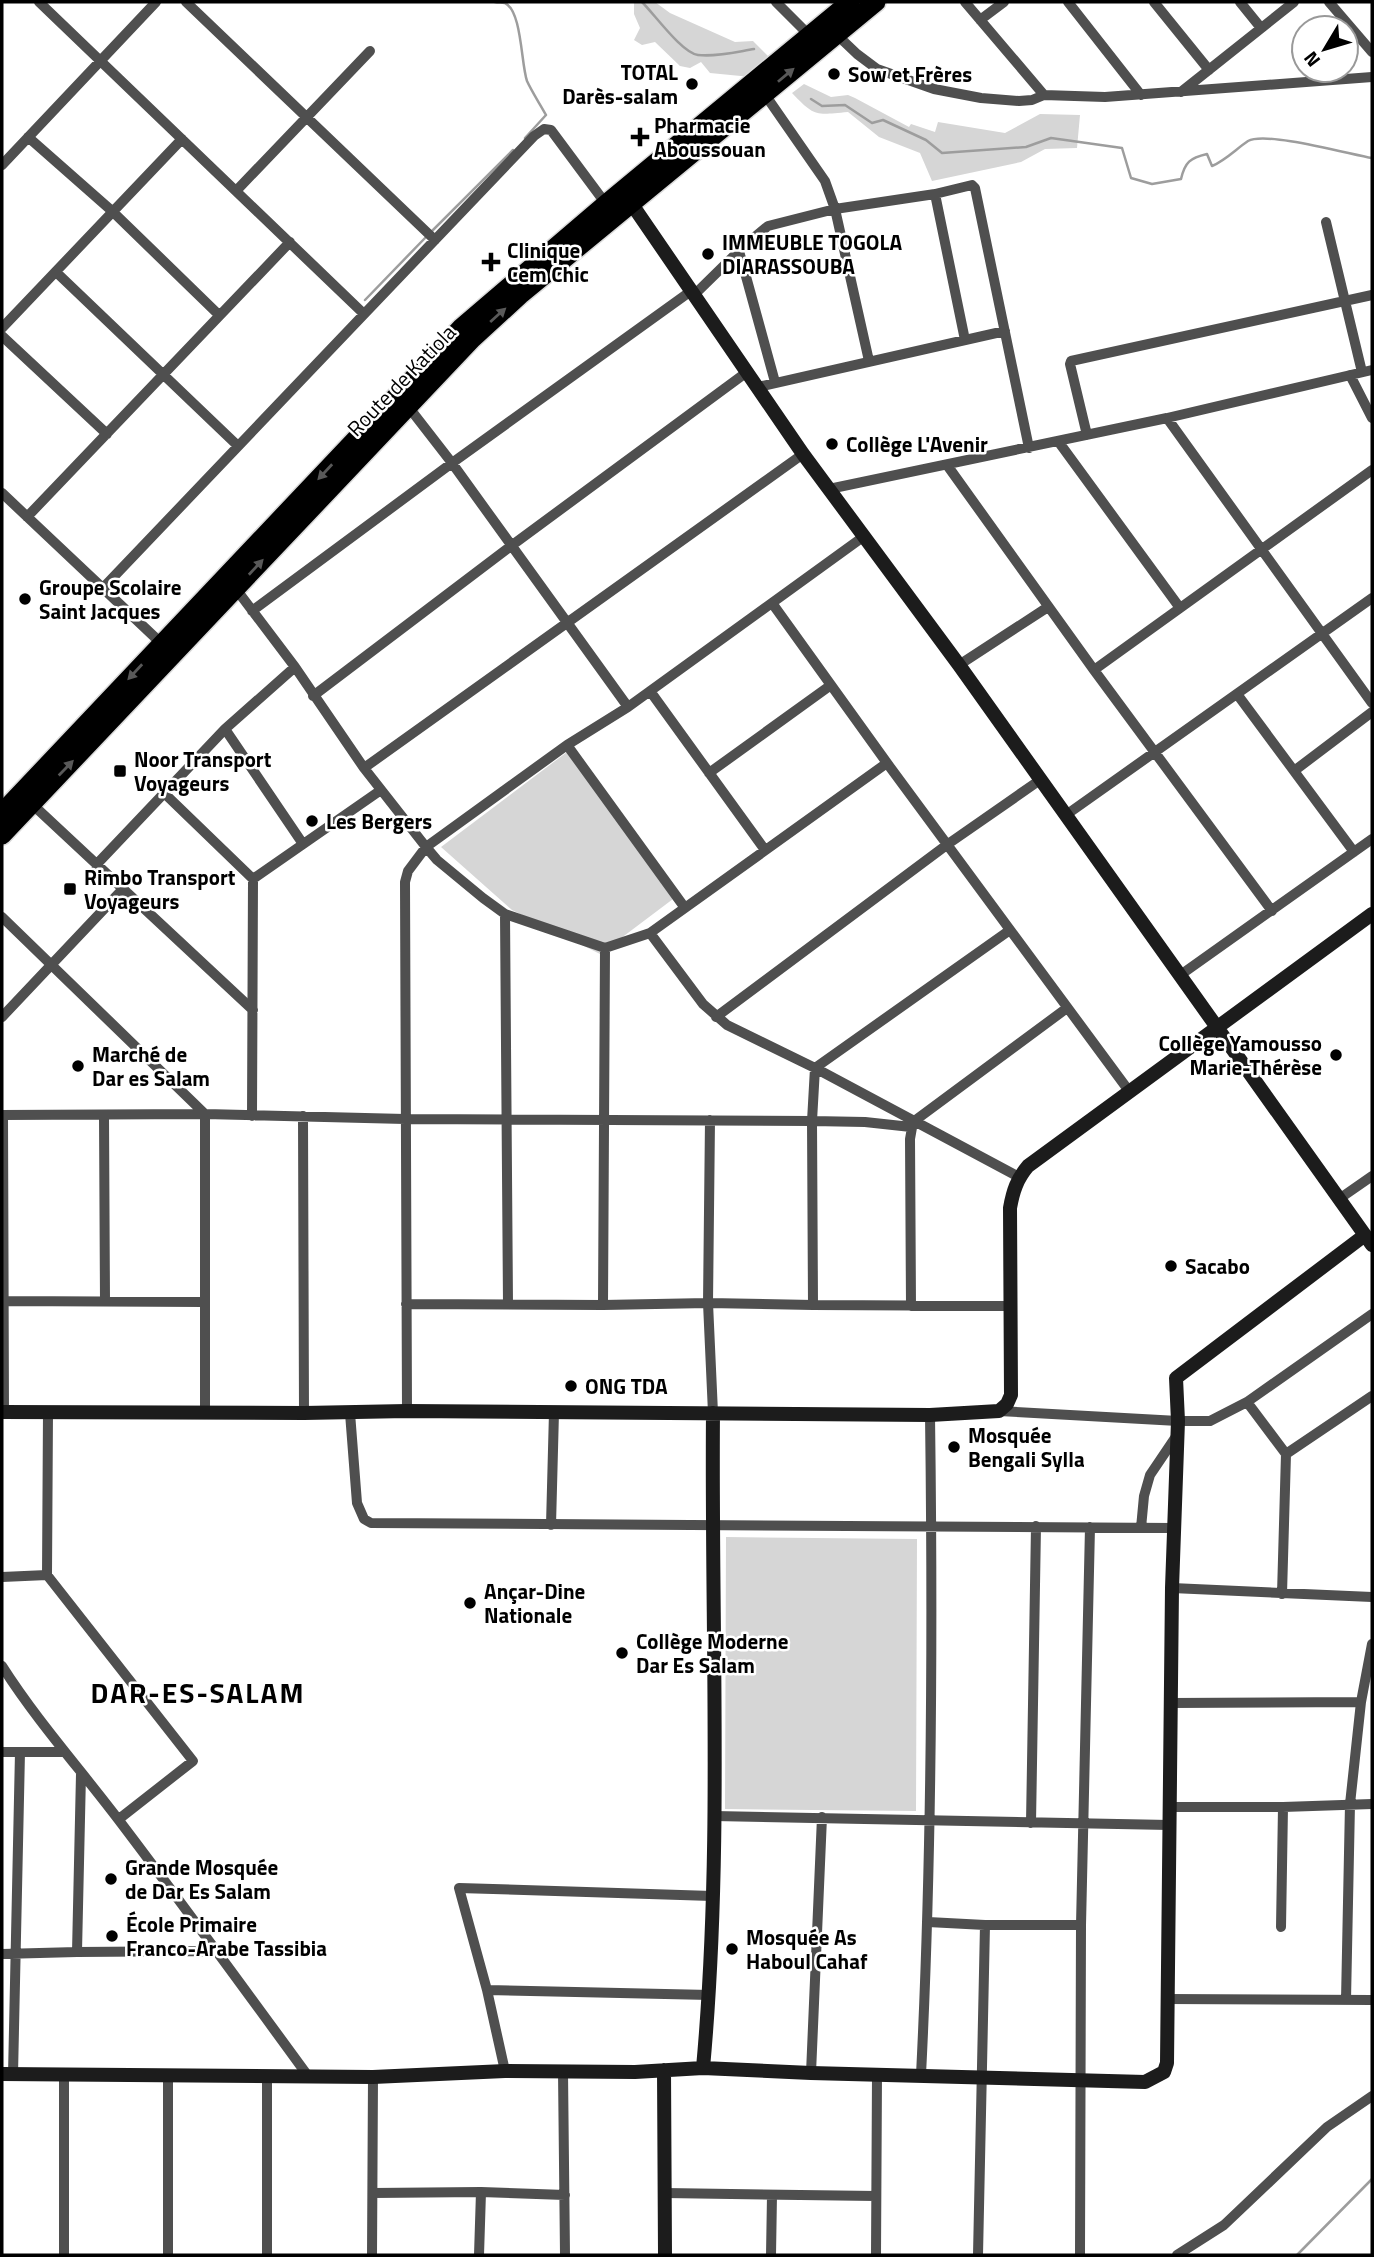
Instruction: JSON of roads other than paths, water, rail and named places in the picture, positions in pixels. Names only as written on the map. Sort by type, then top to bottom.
[{"type":"highway","name":"Route de Katiola","points":[[2,813],[461,328],[606,204],[627,197],[764,93],[822,38],[850,2]]},
{"type":"highway","name":"Route de Katiola","points":[[2,835],[472,339],[627,197],[822,38],[876,2]]},
{"type":"street","points":[[38,2],[365,314]]},
{"type":"street","points":[[2,164],[156,2]]},
{"type":"street","points":[[186,2],[435,240]]},
{"type":"street","points":[[776,2],[822,38],[857,54],[877,69],[934,89],[981,98],[1019,101],[1044,95],[1105,97],[1372,77]]},
{"type":"street","points":[[965,2],[1044,95]]},
{"type":"street","points":[[980,20],[1004,2]]},
{"type":"street","points":[[1068,2],[1141,95]]},
{"type":"street","points":[[1154,2],[1209,70]]},
{"type":"street","points":[[1240,2],[1261,28]]},
{"type":"street","points":[[1180,92],[1294,2]]},
{"type":"street","points":[[1329,2],[1372,52]]},
{"type":"street","points":[[236,191],[370,51]]},
{"type":"street","points":[[764,93],[818,168],[835,209],[869,361]]},
{"type":"street","points":[[102,589],[544,128],[551,131],[606,204]]},
{"type":"street","points":[[28,136],[112,211],[219,315]]},
{"type":"street","points":[[2,328],[182,139]]},
{"type":"street","points":[[252,611],[452,463],[692,293],[768,226],[835,209],[974,186],[1029,448]]},
{"type":"street","points":[[935,194],[965,340]]},
{"type":"street","points":[[20,1752],[15,1955],[7,2075],[373,2077],[505,2071],[635,2072],[703,2068],[1145,2082],[1164,2071],[1167,2063],[1176,1378],[1368,1240],[959,665],[803,454],[627,197]]},
{"type":"street","points":[[1326,222],[1372,418]]},
{"type":"street","points":[[27,517],[290,242]]},
{"type":"street","points":[[738,251],[775,382]]},
{"type":"street","points":[[55,272],[238,446]]},
{"type":"street","points":[[1087,435],[1070,364],[1072,361],[1372,295]]},
{"type":"street","points":[[758,387],[1005,331]]},
{"type":"street","points":[[2,335],[107,434]]},
{"type":"street","points":[[313,696],[747,372]]},
{"type":"street","points":[[829,489],[1167,418],[1361,372]]},
{"type":"street","points":[[407,405],[628,707]]},
{"type":"street","points":[[1167,418],[1372,703]]},
{"type":"street","points":[[1058,441],[1180,608]]},
{"type":"street","points":[[364,768],[803,454]]},
{"type":"street","points":[[947,466],[1272,911]]},
{"type":"street","points":[[1094,670],[1372,470]]},
{"type":"street","points":[[2,493],[162,644]]},
{"type":"street","points":[[407,1411],[405,882],[408,871],[426,847],[568,745],[628,707],[863,537]]},
{"type":"street","points":[[236,589],[295,667],[364,768],[437,860],[505,914],[605,948],[650,933],[887,763]]},
{"type":"street","points":[[1066,815],[1372,598]]},
{"type":"street","points":[[772,603],[1129,1091]]},
{"type":"street","points":[[959,665],[1048,607]]},
{"type":"street","points":[[96,865],[225,729],[295,667]]},
{"type":"street","points":[[709,773],[831,685]]},
{"type":"street","points":[[650,691],[765,850]]},
{"type":"street","points":[[1237,694],[1354,852]]},
{"type":"street","points":[[1294,771],[1372,712]]},
{"type":"street","points":[[225,729],[303,844]]},
{"type":"street","points":[[568,745],[685,908]]},
{"type":"street","points":[[716,1017],[948,844],[1040,780]]},
{"type":"street","points":[[253,879],[382,790]]},
{"type":"street","points":[[164,793],[253,879],[252,1116]]},
{"type":"street","points":[[32,804],[253,1010]]},
{"type":"street","points":[[1179,976],[1372,839]]},
{"type":"street","points":[[2,1017],[122,890]]},
{"type":"street","points":[[505,914],[508,1304]]},
{"type":"street","points":[[999,1411],[1007,1404],[1011,1395],[1010,1208],[1012,1193],[1019,1177],[1028,1166],[1372,914]]},
{"type":"street","points":[[2,917],[205,1114],[205,1413]]},
{"type":"street","points":[[815,1068],[1010,930]]},
{"type":"street","points":[[650,933],[703,1004],[727,1025],[815,1068],[912,1125],[1019,1177]]},
{"type":"street","points":[[603,1305],[605,948]]},
{"type":"street","points":[[1067,1007],[912,1125],[812,1121],[405,1119],[205,1114],[2,1115],[3,1412],[407,1411],[930,1415],[999,1411],[1177,1428],[1210,1421],[1247,1402],[1372,1314]]},
{"type":"street","points":[[813,1306],[812,1121],[815,1068]]},
{"type":"street","points":[[104,1116],[105,1302]]},
{"type":"street","points":[[303,1116],[303,1413]]},
{"type":"street","points":[[703,2068],[710,1995],[714,1816],[713,1413],[708,1303],[710,1121]]},
{"type":"street","points":[[911,1306],[912,1125]]},
{"type":"street","points":[[1339,1199],[1372,1176]]},
{"type":"street","points":[[3,1301],[204,1302]]},
{"type":"street","points":[[406,1304],[1010,1306]]},
{"type":"street","points":[[1286,1454],[1372,1396]]},
{"type":"street","points":[[1247,1402],[1286,1454],[1282,1594]]},
{"type":"street","points":[[48,1412],[47,1575],[192,1761],[119,1819]]},
{"type":"street","points":[[551,1525],[554,1412]]},
{"type":"street","points":[[350,1413],[357,1503],[365,1519],[372,1523],[1173,1528]]},
{"type":"street","points":[[921,2075],[930,1819],[930,1415]]},
{"type":"street","points":[[1141,1528],[1144,1496],[1150,1475],[1177,1428]]},
{"type":"street","points":[[1031,1823],[1036,1526]]},
{"type":"street","points":[[1080,2255],[1081,1925],[1090,1527]]},
{"type":"street","points":[[2,1577],[47,1575]]},
{"type":"street","points":[[1172,1588],[1372,1597]]},
{"type":"street","points":[[1346,2000],[1350,1804],[1361,1702],[1372,1644]]},
{"type":"street","points":[[2,1666],[81,1774],[119,1819],[308,2076]]},
{"type":"street","points":[[2,1686],[15,1686]]},
{"type":"street","points":[[1171,1703],[1361,1702]]},
{"type":"street","points":[[2,1752],[65,1752]]},
{"type":"street","points":[[77,1952],[81,1774]]},
{"type":"street","points":[[1170,1807],[1372,1804]]},
{"type":"street","points":[[1281,1927],[1283,1807]]},
{"type":"street","points":[[714,1816],[1169,1825]]},
{"type":"street","points":[[811,2073],[822,1817]]},
{"type":"street","points":[[505,2071],[487,1990],[459,1888],[712,1896]]},
{"type":"street","points":[[928,1922],[1081,1925]]},
{"type":"street","points":[[978,2255],[985,1924]]},
{"type":"street","points":[[2,1954],[217,1951]]},
{"type":"street","points":[[487,1990],[710,1995]]},
{"type":"street","points":[[1167,1999],[1372,2000]]},
{"type":"street","points":[[664,2070],[665,2255]]},
{"type":"street","points":[[563,2072],[565,2255]]},
{"type":"street","points":[[64,2075],[64,2255]]},
{"type":"street","points":[[876,2255],[877,2075]]},
{"type":"street","points":[[168,2076],[168,2255]]},
{"type":"street","points":[[267,2076],[267,2255]]},
{"type":"street","points":[[372,2255],[373,2077]]},
{"type":"street","points":[[1177,2255],[1224,2225],[1327,2127],[1372,2096]]},
{"type":"street","points":[[373,2193],[481,2192],[565,2195]]},
{"type":"street","points":[[478,2255],[481,2192]]},
{"type":"street","points":[[665,2193],[876,2196]]},
{"type":"street","points":[[771,2255],[772,2195]]},
{"type":"waterway","points":[[495,2],[505,3],[515,16],[527,81],[546,115],[525,138]]},
{"type":"waterway","points":[[642,2],[677,41],[692,53],[712,55],[754,49]]},
{"type":"waterway","points":[[811,99],[822,106],[845,105],[872,123],[883,120],[926,140],[942,153],[1026,147],[1051,138],[1122,148],[1131,178],[1152,184],[1181,179],[1184,168],[1196,157],[1207,154],[1212,166],[1248,141],[1258,139],[1308,144],[1372,158]]},
{"type":"waterway","points":[[431,232],[513,150]]},
{"type":"waterway","points":[[365,300],[426,237]]},
{"type":"waterway","points":[[1297,2255],[1372,2179]]},
{"type":"place","name":"Sow et Frères","points":[[834,74]]},
{"type":"place","name":"TOTAL Darès-salam","points":[[692,84]]},
{"type":"place","name":"Pharmacie Aboussouan","points":[[640,137]]},
{"type":"place","name":"IMMEUBLE TOGOLA DIARASSOUBA","points":[[708,254]]},
{"type":"place","name":"Clinique Cem Chic","points":[[491,262]]},
{"type":"place","name":"Collège L'Avenir","points":[[832,444]]},
{"type":"place","name":"Groupe Scolaire Saint Jacques","points":[[25,599]]},
{"type":"place","name":"Noor Transport Voyageurs","points":[[120,771]]},
{"type":"place","name":"Les Bergers","points":[[312,821]]},
{"type":"place","name":"Rimbo Transport Voyageurs","points":[[70,889]]},
{"type":"place","name":"Collège Yamousso Marie-Thérèse","points":[[1336,1055]]},
{"type":"place","name":"Marché de Dar es Salam","points":[[78,1066]]},
{"type":"place","name":"Sacabo","points":[[1171,1266]]},
{"type":"place","name":"ONG TDA","points":[[571,1386]]},
{"type":"place","name":"Mosquée Bengali Sylla","points":[[954,1447]]},
{"type":"place","name":"Ançar-Dine Nationale","points":[[470,1603]]},
{"type":"place","name":"Collège Moderne Dar Es Salam","points":[[622,1653]]},
{"type":"place","name":"Grande Mosquée de Dar Es Salam","points":[[111,1879]]},
{"type":"place","name":"École Primaire Franco-Arabe Tassibia","points":[[112,1936]]},
{"type":"place","name":"Mosquée As Haboul Cahaf","points":[[732,1949]]},
{"type":"district","name":"DAR-ES-SALAM","points":[[198,1692]]}]
